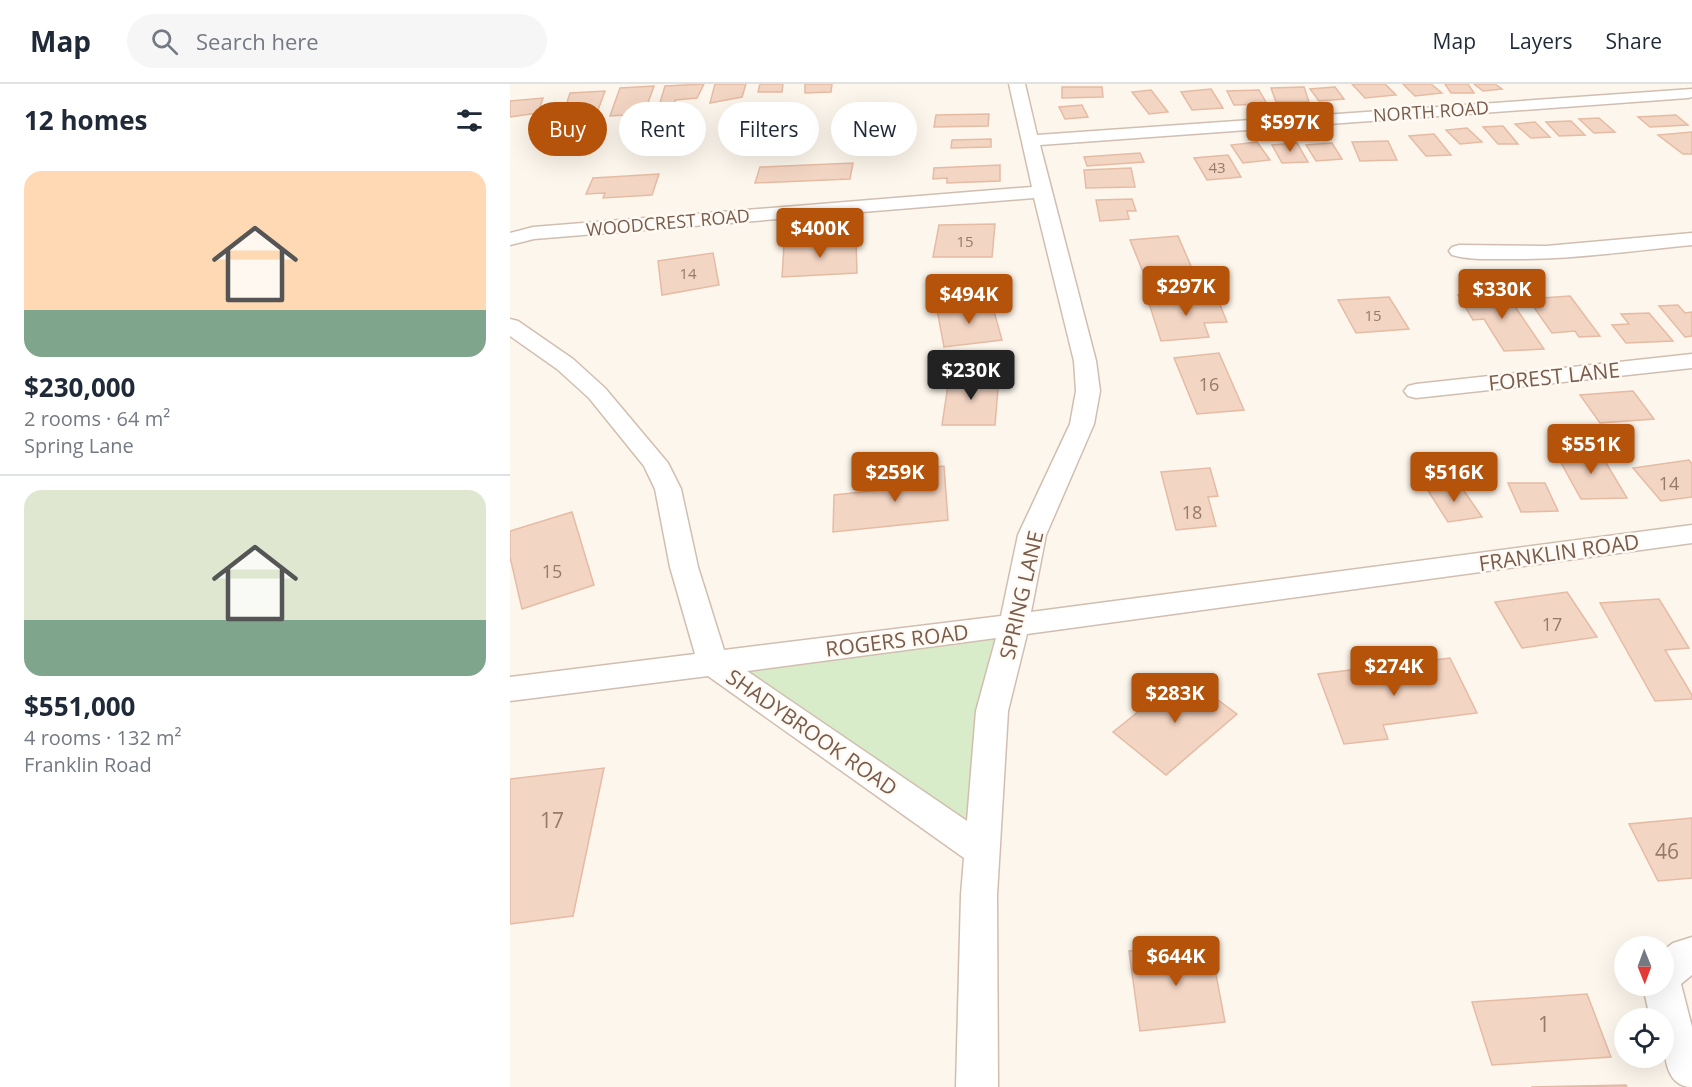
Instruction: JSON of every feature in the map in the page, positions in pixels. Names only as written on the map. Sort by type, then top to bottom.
[{"type":"street","name":"SPRING LANE","points":[[977,1087],[979,895],[992,711],[1014,625],[1032,536],[1082,424],[1088,391],[1085,361],[1017,84]]},
{"type":"street","name":"NORTH ROAD","points":[[1031,141],[1685,91]]},
{"type":"street","name":"WOODCREST ROAD","points":[[510,239],[533,233],[1042,192]]},
{"type":"street","points":[[1459,250],[1521,255],[1692,239]]},
{"type":"street","name":"SHADYBROOK ROAD","points":[[510,326],[565,364],[597,393],[655,463],[668,489],[684,567],[713,663],[982,850]]},
{"type":"street","name":"FOREST LANE","points":[[1416,392],[1692,361]]},
{"type":"street","name":"FRANKLIN ROAD","points":[[1426,570],[1692,534]]},
{"type":"street","name":"ROGERS ROAD","points":[[510,689],[1426,570]]},
{"type":"street","points":[[1674,965],[1686,956],[1692,955]]},
{"type":"street","points":[[1664,996],[1675,1039],[1692,1070]]},
{"type":"green space","points":[[1002,632],[974,829],[731,667]]},
{"type":"building","points":[[704,84],[697,98],[660,102],[665,86]]},
{"type":"building","points":[[715,84],[746,84],[742,97],[710,103]]},
{"type":"building","points":[[760,84],[783,84],[782,92],[758,92]]},
{"type":"building","points":[[805,84],[832,84],[831,92],[805,93]]},
{"type":"building","points":[[1352,84],[1385,84],[1396,95],[1365,98]]},
{"type":"building","points":[[1403,84],[1431,84],[1442,93],[1415,96]]},
{"type":"building","points":[[1445,84],[1468,84],[1474,93],[1451,93]]},
{"type":"building","points":[[1474,84],[1495,84],[1502,89],[1483,91]]},
{"type":"building","points":[[654,86],[648,102],[619,102],[619,115],[610,116],[620,88]]},
{"type":"building","points":[[1062,87],[1102,87],[1103,97],[1062,98]]},
{"type":"building","points":[[1304,87],[1309,102],[1276,102],[1271,88]]},
{"type":"building","points":[[1335,87],[1344,99],[1319,101],[1310,89]]},
{"type":"building","points":[[1211,89],[1223,108],[1192,110],[1181,92]]},
{"type":"building","points":[[1151,90],[1168,112],[1149,114],[1132,92]]},
{"type":"building","points":[[1259,90],[1267,104],[1234,105],[1227,91]]},
{"type":"building","points":[[605,91],[601,102],[567,102],[570,93]]},
{"type":"building","points":[[543,98],[542,102],[528,102],[528,114],[510,117],[510,101]]},
{"type":"building","points":[[1082,105],[1088,117],[1065,119],[1059,107]]},
{"type":"building","points":[[989,114],[988,126],[934,127],[936,115]]},
{"type":"building","points":[[1676,115],[1688,125],[1650,127],[1638,117]]},
{"type":"building","points":[[1599,118],[1615,132],[1594,133],[1579,119]]},
{"type":"building","points":[[1571,121],[1585,135],[1559,136],[1546,122]]},
{"type":"building","points":[[1535,122],[1550,137],[1531,138],[1515,124]]},
{"type":"building","points":[[1503,126],[1518,144],[1498,144],[1483,127]]},
{"type":"building","points":[[1467,128],[1482,142],[1460,144],[1446,130]]},
{"type":"building","points":[[1692,132],[1692,154],[1683,154],[1658,135]]},
{"type":"building","points":[[1434,134],[1451,155],[1426,156],[1409,136]]},
{"type":"building","points":[[991,139],[991,147],[951,148],[952,140]]},
{"type":"building","points":[[1388,141],[1397,160],[1360,161],[1352,142]]},
{"type":"building","points":[[1257,142],[1270,160],[1243,163],[1231,145]]},
{"type":"building","points":[[1297,143],[1308,162],[1282,163],[1272,145]]},
{"type":"building","points":[[1332,143],[1342,159],[1316,161],[1306,145]]},
{"type":"building","points":[[1140,153],[1144,162],[1087,166],[1084,157]]},
{"type":"building","points":[[1228,155],[1241,177],[1207,180],[1194,158]]},
{"type":"building","points":[[853,163],[850,179],[755,183],[760,167]]},
{"type":"building","points":[[1000,165],[1000,181],[947,183],[947,178],[933,179],[934,168]]},
{"type":"building","points":[[1131,168],[1135,187],[1086,188],[1084,170]]},
{"type":"building","points":[[659,174],[652,195],[603,198],[605,193],[586,194],[593,178]]},
{"type":"building","points":[[1132,199],[1136,211],[1127,211],[1129,219],[1100,221],[1096,200]]},
{"type":"building","points":[[995,224],[992,257],[933,257],[939,225]]},
{"type":"building","points":[[1178,236],[1197,280],[1148,284],[1130,240]]},
{"type":"building","points":[[856,239],[857,273],[782,277],[784,245]]},
{"type":"building","points":[[713,253],[719,285],[662,295],[658,261]]},
{"type":"building","points":[[1505,292],[1544,349],[1504,351],[1484,319],[1473,320],[1458,295]]},
{"type":"building","points":[[1216,295],[1227,322],[1204,323],[1209,337],[1161,341],[1148,300]]},
{"type":"building","points":[[1570,296],[1600,336],[1579,337],[1575,331],[1552,333],[1528,299]]},
{"type":"building","points":[[1389,297],[1409,329],[1356,333],[1338,300]]},
{"type":"building","points":[[992,304],[1002,340],[944,347],[937,310]]},
{"type":"building","points":[[1678,305],[1685,313],[1692,312],[1692,336],[1685,337],[1659,306]]},
{"type":"building","points":[[1649,313],[1673,341],[1626,343],[1612,325],[1629,324],[1621,314]]},
{"type":"building","points":[[1219,353],[1244,410],[1197,414],[1174,358]]},
{"type":"building","points":[[999,377],[995,425],[942,425],[949,378]]},
{"type":"building","points":[[1633,391],[1654,419],[1600,423],[1580,395]]},
{"type":"building","points":[[1599,451],[1627,498],[1581,499],[1555,452]]},
{"type":"building","points":[[1689,460],[1692,464],[1692,497],[1661,501],[1633,468]]},
{"type":"building","points":[[944,466],[948,520],[833,532],[834,495],[900,488],[899,471]]},
{"type":"building","points":[[1210,468],[1218,496],[1208,497],[1216,526],[1176,530],[1161,472]]},
{"type":"building","points":[[1508,483],[1545,483],[1558,511],[1521,512]]},
{"type":"building","points":[[1460,485],[1482,517],[1448,522],[1427,489]]},
{"type":"building","points":[[572,512],[594,585],[522,609],[510,557],[510,531]]},
{"type":"building","points":[[1567,592],[1597,637],[1522,648],[1495,602]]},
{"type":"building","points":[[1659,599],[1689,648],[1665,650],[1692,695],[1692,699],[1655,701],[1600,603]]},
{"type":"building","points":[[1450,658],[1477,713],[1383,725],[1388,739],[1344,744],[1318,674]]},
{"type":"building","points":[[1184,675],[1237,714],[1166,775],[1113,732]]},
{"type":"building","points":[[604,768],[573,916],[510,924],[510,779]]},
{"type":"building","points":[[1692,818],[1692,878],[1658,881],[1629,824]]},
{"type":"building","points":[[1210,943],[1225,1022],[1140,1031],[1129,951]]},
{"type":"building","points":[[1587,994],[1611,1057],[1492,1065],[1472,1002]]},
{"type":"building","points":[[1626,1085],[1627,1087],[1531,1087]]}]
